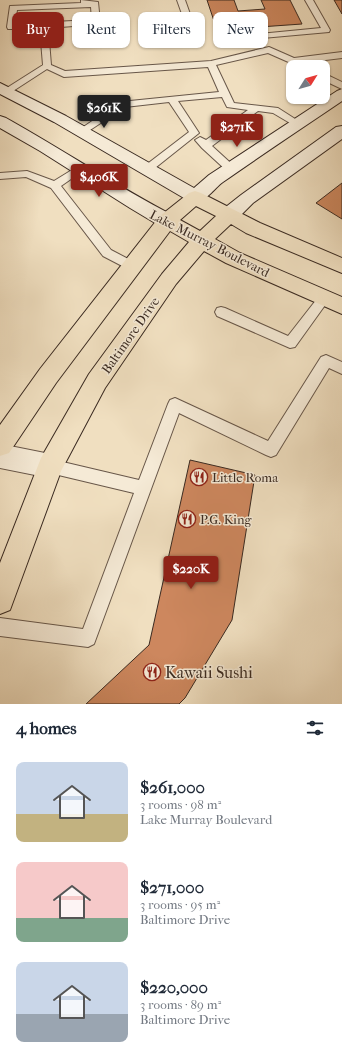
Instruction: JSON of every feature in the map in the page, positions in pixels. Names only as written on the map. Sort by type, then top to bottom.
[{"type":"main road","points":[[3,89],[146,170],[253,228],[342,266]]},
{"type":"main road","points":[[0,445],[48,376],[167,221],[231,169],[342,94]]},
{"type":"main road","name":"Lake Murray Boulevard","points":[[2,124],[46,146],[136,204],[234,258],[342,306]]},
{"type":"main road","name":"Baltimore Drive","points":[[0,600],[50,466],[97,381],[169,279],[202,240],[246,199],[342,131]]},
{"type":"main road","points":[[0,456],[50,466]]},
{"type":"lane","points":[[181,0],[185,12]]},
{"type":"lane","points":[[268,35],[326,30],[309,0]]},
{"type":"lane","points":[[13,12],[13,8],[85,2],[95,4],[96,22],[64,24]]},
{"type":"lane","points":[[12,18],[12,27]]},
{"type":"lane","points":[[46,48],[47,66]]},
{"type":"lane","points":[[47,66],[64,74],[211,64],[269,50],[291,60]]},
{"type":"lane","points":[[301,60],[342,55]]},
{"type":"lane","points":[[211,64],[230,105],[276,110],[298,124]]},
{"type":"lane","points":[[3,89],[47,66]]},
{"type":"lane","points":[[330,80],[342,86]]},
{"type":"lane","points":[[81,132],[123,104],[225,94]]},
{"type":"lane","points":[[172,99],[194,133],[205,146],[231,169]]},
{"type":"lane","points":[[205,146],[256,108]]},
{"type":"lane","points":[[146,170],[194,133]]},
{"type":"lane","points":[[55,185],[80,168]]},
{"type":"lane","points":[[0,176],[27,174],[55,185],[107,252],[132,266]]},
{"type":"lane","points":[[221,312],[290,343],[324,298]]},
{"type":"lane","points":[[0,627],[88,638],[174,404],[271,450],[326,361],[342,368]]},
{"type":"lane","points":[[50,466],[143,488]]},
{"type":"building","points":[[207,0],[234,0],[238,11],[265,9],[261,0],[290,0],[302,24],[268,26],[268,12],[213,12],[213,18]]},
{"type":"building","points":[[334,0],[342,0],[342,14]]},
{"type":"building","points":[[342,183],[342,219],[316,203]]},
{"type":"building","points":[[190,460],[255,475],[232,620],[185,698],[179,704],[86,704],[149,645]]},
{"type":"place","name":"Little Roma","points":[[199,477]]},
{"type":"place","name":"P.G. King","points":[[187,519]]},
{"type":"place","name":"Kawaii Sushi","points":[[152,672]]}]
